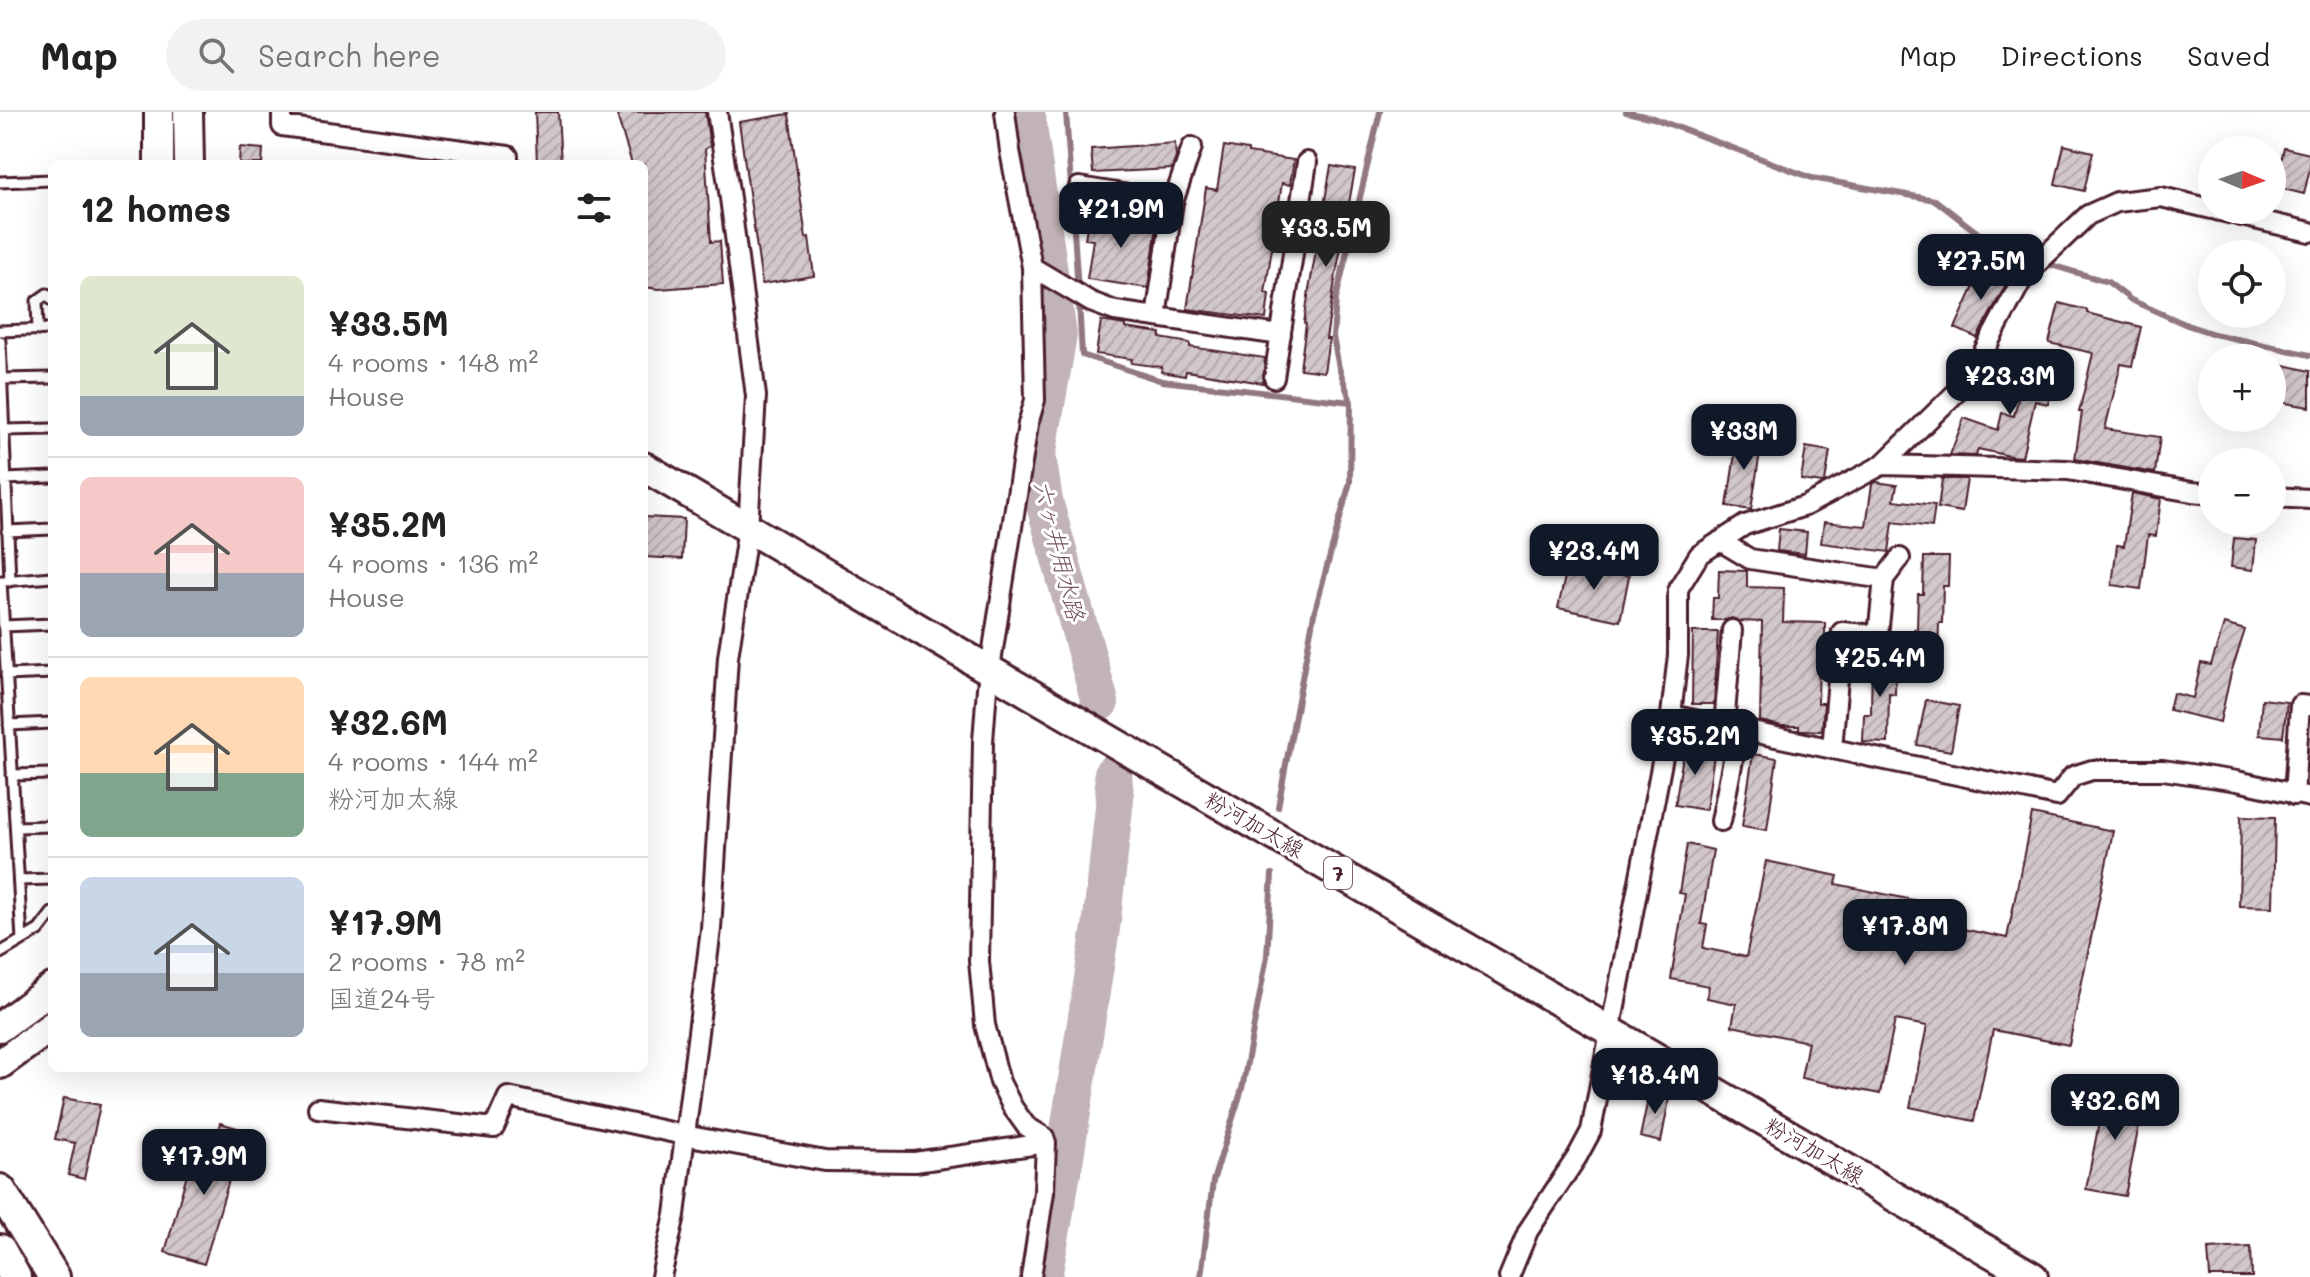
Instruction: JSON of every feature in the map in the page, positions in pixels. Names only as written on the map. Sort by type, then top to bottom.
[{"type":"highway","points":[[0,1190],[54,1277]]},
{"type":"highway","points":[[0,1250],[15,1277]]},
{"type":"main road","points":[[159,112],[159,160]]},
{"type":"main road","points":[[188,112],[189,160]]},
{"type":"main road","name":"粉河加太線","points":[[648,469],[2033,1277]]},
{"type":"main road","points":[[0,1027],[48,991]]},
{"type":"main road","points":[[0,1064],[48,1029]]},
{"type":"street","points":[[282,112],[282,126],[508,156],[508,160]]},
{"type":"street","points":[[661,1277],[675,1215],[711,929],[728,657],[748,528],[756,396],[717,112]]},
{"type":"street","points":[[1005,112],[1032,267],[1035,400],[1028,424],[989,670],[983,741],[979,961],[985,1025],[1000,1082],[1026,1126],[1044,1137],[1046,1143],[1044,1192],[1031,1277]]},
{"type":"street","points":[[1156,317],[1173,202],[1192,147]]},
{"type":"street","points":[[1274,378],[1307,162]]},
{"type":"street","points":[[1079,187],[1173,202]]},
{"type":"street","points":[[1509,1277],[1528,1231],[1591,1131],[1671,715],[1678,655],[1678,589],[1699,555],[1745,525],[1805,506],[1882,465],[1968,381],[2024,276],[2088,215],[2117,202],[2161,197],[2198,205]]},
{"type":"street","points":[[2277,224],[2310,232]]},
{"type":"street","points":[[1032,267],[1091,302],[1115,311],[1281,335]]},
{"type":"street","points":[[1882,465],[2068,470],[2198,493]]},
{"type":"street","points":[[2286,498],[2310,499]]},
{"type":"street","points":[[1720,541],[1750,559],[1884,579]]},
{"type":"street","points":[[1832,749],[1842,632],[1878,635],[1884,579],[1900,558]]},
{"type":"street","points":[[1721,821],[1731,728],[1732,630]]},
{"type":"street","points":[[1671,715],[2057,796],[2073,776],[2092,770],[2163,770],[2237,781],[2302,796],[2300,705],[2310,706]]},
{"type":"street","points":[[318,1108],[494,1128],[508,1097],[684,1135],[825,1161],[915,1162],[1046,1143]]},
{"type":"lane","points":[[0,182],[48,180]]},
{"type":"lane","points":[[38,330],[37,301],[48,295]]},
{"type":"lane","points":[[0,331],[48,329]]},
{"type":"lane","points":[[0,341],[7,531],[3,626],[22,940]]},
{"type":"lane","points":[[2,379],[48,378]]},
{"type":"lane","points":[[4,430],[48,429]]},
{"type":"lane","points":[[5,479],[48,477]]},
{"type":"lane","points":[[7,531],[48,529]]},
{"type":"lane","points":[[3,581],[48,577]]},
{"type":"lane","points":[[3,626],[48,624]]},
{"type":"lane","points":[[6,675],[48,673]]},
{"type":"lane","points":[[9,725],[48,723]]},
{"type":"lane","points":[[12,775],[48,774]]},
{"type":"lane","points":[[16,827],[48,826]]},
{"type":"lane","points":[[19,880],[48,879]]},
{"type":"lane","points":[[0,953],[39,930],[48,918]]},
{"type":"building","points":[[535,112],[558,112],[561,160],[537,160]]},
{"type":"building","points":[[616,112],[705,112],[710,146],[705,149],[711,242],[720,241],[723,284],[648,288],[648,160],[631,160]]},
{"type":"building","points":[[789,114],[814,276],[762,284],[739,122]]},
{"type":"building","points":[[1175,143],[1176,157],[1172,169],[1093,173],[1091,149]]},
{"type":"building","points":[[2064,145],[2093,152],[2084,191],[2055,184]]},
{"type":"building","points":[[1224,146],[1294,160],[1290,185],[1282,183],[1265,293],[1269,294],[1266,319],[1187,309],[1206,188],[1217,190]]},
{"type":"building","points":[[240,147],[263,149],[262,160],[239,160]]},
{"type":"building","points":[[2286,148],[2310,154],[2304,194],[2286,190]]},
{"type":"building","points":[[1331,166],[1355,170],[1335,280],[1324,372],[1300,369],[1309,290]]},
{"type":"building","points":[[1089,214],[1136,222],[1137,216],[1158,219],[1148,288],[1087,279],[1093,240],[1085,239]]},
{"type":"building","points":[[1983,267],[2009,279],[1977,338],[1955,328]]},
{"type":"building","points":[[2059,303],[2141,327],[2132,366],[2121,364],[2105,429],[2160,437],[2155,473],[2075,459],[2082,412],[2079,412],[2093,353],[2049,343]]},
{"type":"building","points":[[1101,321],[1161,333],[1160,338],[1190,343],[1190,347],[1265,358],[1263,383],[1186,371],[1185,376],[1161,372],[1162,367],[1096,354]]},
{"type":"building","points":[[2028,358],[2057,364],[2048,404],[2035,401],[2022,457],[1978,449],[1976,456],[1950,455],[1964,418],[1998,430],[2002,413],[2014,416]]},
{"type":"building","points":[[2286,365],[2310,371],[2310,407],[2286,403]]},
{"type":"building","points":[[1738,435],[1762,439],[1751,510],[1727,506]]},
{"type":"building","points":[[1806,447],[1830,451],[1825,482],[1801,480]]},
{"type":"building","points":[[1942,479],[1967,479],[1962,512],[1938,508]]},
{"type":"building","points":[[1872,484],[1897,485],[1894,500],[1935,505],[1932,527],[1893,522],[1889,552],[1821,543],[1824,522],[1866,526]]},
{"type":"building","points":[[2132,493],[2161,499],[2156,536],[2148,535],[2141,589],[2112,585],[2117,545],[2124,546]]},
{"type":"building","points":[[648,517],[684,519],[682,559],[648,557]]},
{"type":"building","points":[[1779,529],[1807,532],[1805,554],[1777,551]]},
{"type":"building","points":[[2234,538],[2256,540],[2253,570],[2231,567]]},
{"type":"building","points":[[1924,557],[1949,557],[1948,586],[1943,586],[1938,657],[1914,657],[1914,629],[1917,629],[1918,594],[1923,594]]},
{"type":"building","points":[[1568,563],[1629,576],[1620,621],[1558,608]]},
{"type":"building","points":[[1719,570],[1747,571],[1747,587],[1784,588],[1783,622],[1825,623],[1825,652],[1819,652],[1818,703],[1824,703],[1822,731],[1799,730],[1799,726],[1760,721],[1762,622],[1732,618],[1712,620],[1713,598],[1718,598]]},
{"type":"building","points":[[2224,624],[2245,630],[2220,722],[2169,710],[2173,693],[2193,698],[2201,663],[2211,665]]},
{"type":"building","points":[[1693,632],[1718,632],[1714,704],[1692,704]]},
{"type":"building","points":[[1872,655],[1896,656],[1895,694],[1889,693],[1888,743],[1863,742],[1864,714],[1871,714]]},
{"type":"building","points":[[2262,699],[2287,702],[2283,737],[2259,735]]},
{"type":"building","points":[[1926,700],[1959,706],[1951,751],[1917,745]]},
{"type":"building","points":[[1685,743],[1715,748],[1706,810],[1675,805]]},
{"type":"building","points":[[1753,754],[1777,758],[1767,830],[1742,826]]},
{"type":"building","points":[[2032,814],[2113,831],[2069,1045],[1993,1030],[1974,1121],[1910,1107],[1927,1026],[1895,1020],[1880,1094],[1801,1078],[1808,1042],[1732,1026],[1736,1004],[1707,998],[1709,986],[1671,979],[1685,894],[1679,893],[1687,844],[1713,850],[1701,924],[1707,925],[1703,948],[1746,957],[1766,861],[1838,876],[1836,884],[1932,904],[1928,922],[2007,938]]},
{"type":"building","points":[[2241,816],[2275,817],[2273,907],[2239,906]]},
{"type":"building","points":[[2106,1087],[2145,1095],[2125,1196],[2086,1189]]},
{"type":"building","points":[[1650,1090],[1670,1094],[1661,1142],[1640,1137]]},
{"type":"building","points":[[64,1098],[100,1105],[84,1179],[68,1175],[75,1143],[55,1139]]},
{"type":"building","points":[[220,1123],[244,1130],[204,1264],[165,1252],[189,1167],[198,1170],[206,1142],[215,1142]]},
{"type":"building","points":[[2251,1247],[2252,1277],[2210,1277],[2208,1249]]},
{"type":"waterway","name":"六ヶ井用水路","points":[[1026,112],[1058,335],[1037,456],[1044,501],[1100,702]]},
{"type":"waterway","points":[[1066,112],[1078,290]]},
{"type":"waterway","points":[[1278,807],[1314,614],[1350,482],[1351,402],[1339,368],[1333,337],[1336,299],[1380,112]]},
{"type":"waterway","points":[[1626,112],[1653,118],[1812,178],[1935,200],[1983,237],[2014,254],[2108,282],[2131,300],[2187,325],[2310,355]]},
{"type":"waterway","points":[[1079,301],[1082,355],[1162,381],[1351,402]]},
{"type":"waterway","name":"六ヶ井用水路","points":[[1043,1277],[1101,928],[1115,798],[1113,773]]},
{"type":"waterway","points":[[1201,1277],[1213,1181],[1242,1089],[1267,956],[1272,874]]}]
